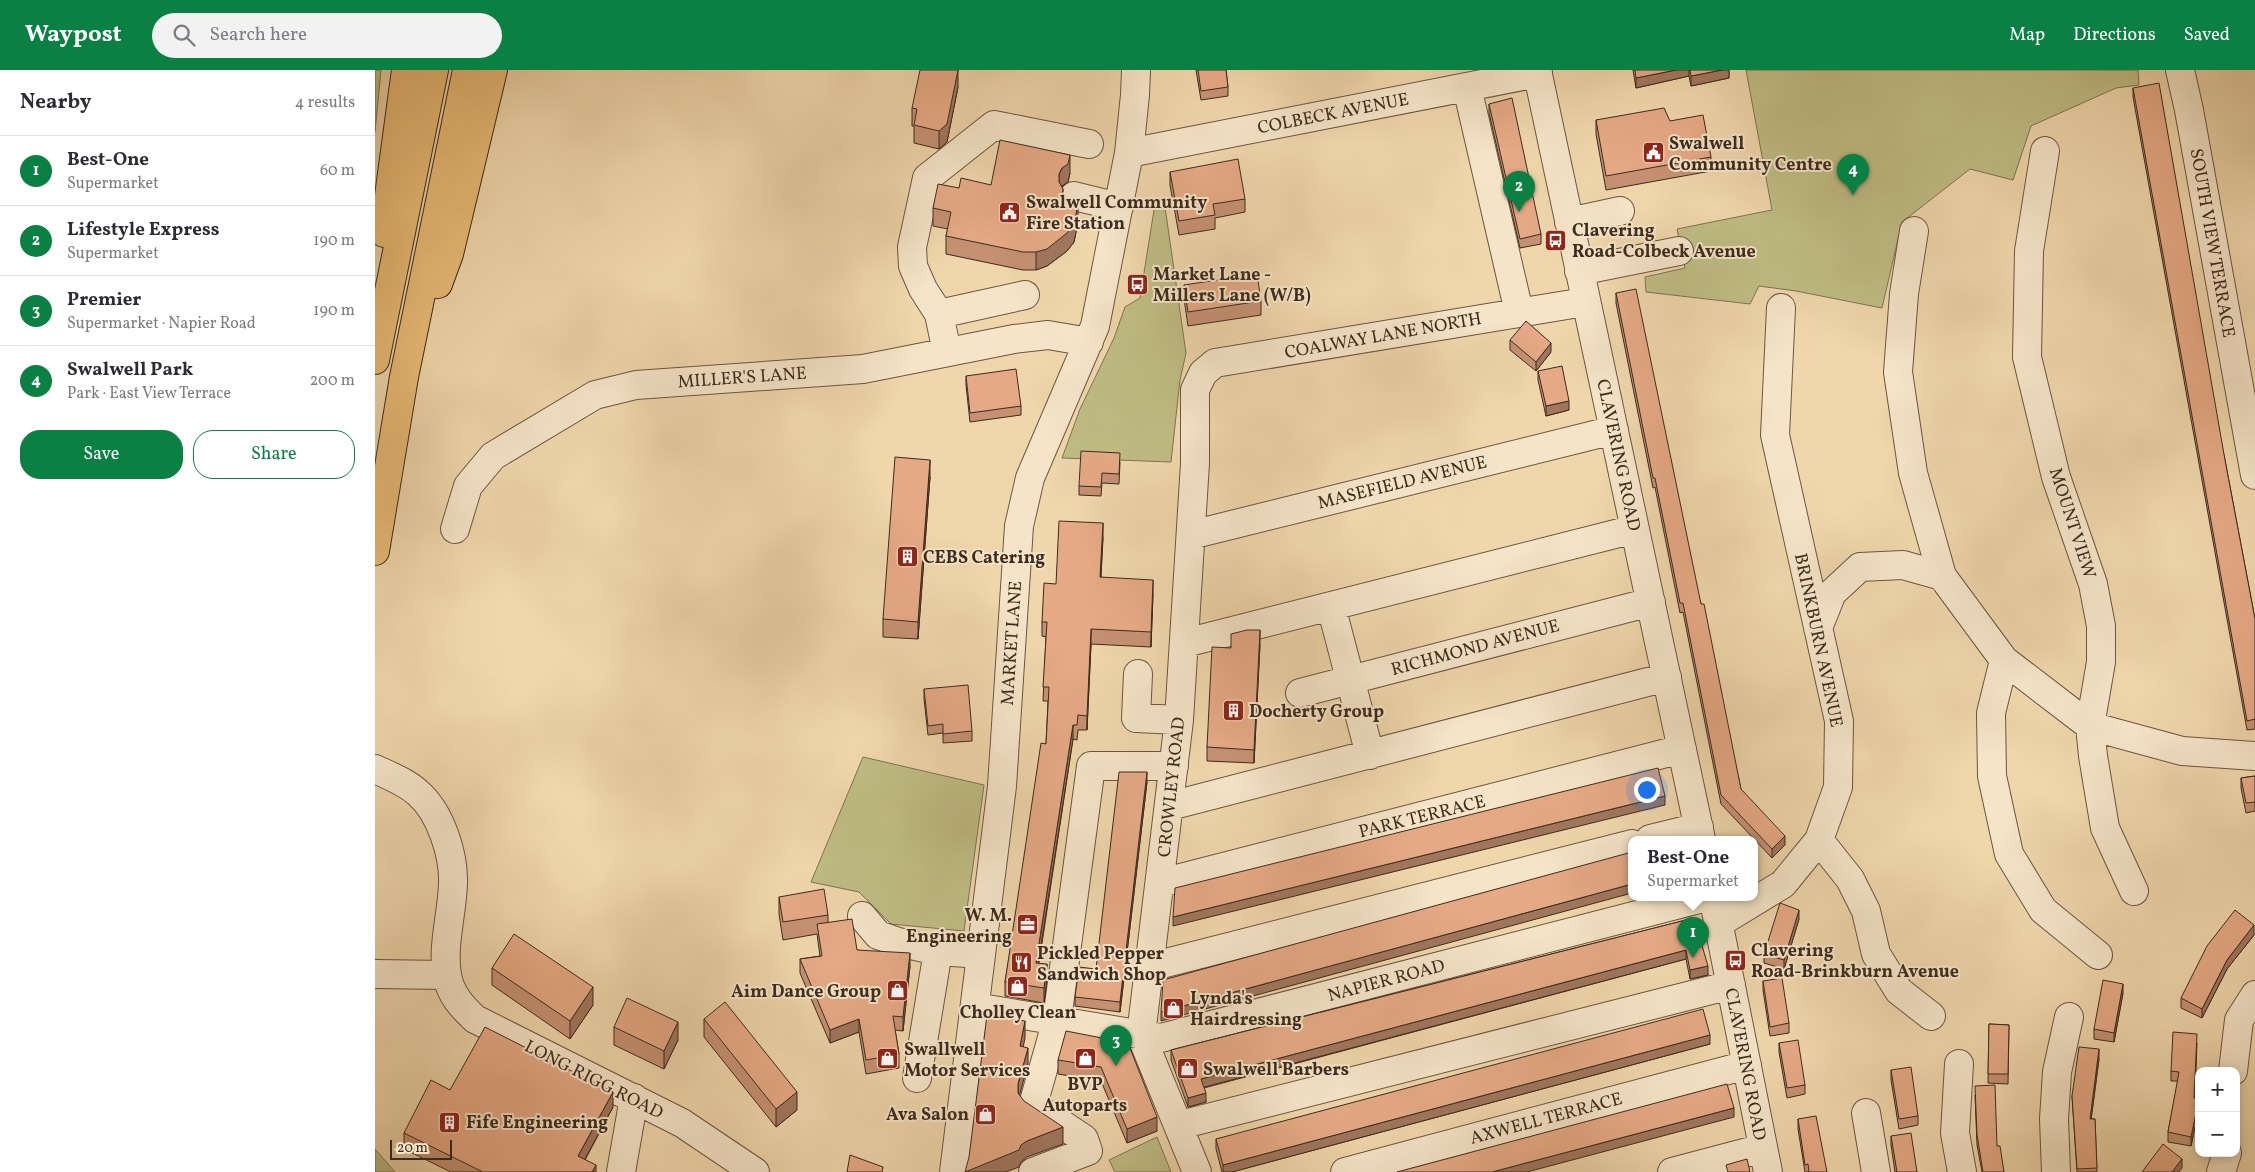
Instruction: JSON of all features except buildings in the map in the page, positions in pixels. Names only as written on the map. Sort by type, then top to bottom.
[{"type":"highway","points":[[377,351],[380,258],[406,70]]},
{"type":"highway","points":[[377,351],[434,70]]},
{"type":"highway","points":[[375,551],[404,377],[467,70]]},
{"type":"highway","points":[[404,377],[449,254],[493,70]]},
{"type":"street","name":"MARKET LANE","points":[[954,1172],[1002,786],[1019,526],[1030,478],[1095,326],[1129,154],[1136,70]]},
{"type":"street","name":"SOUTH VIEW TERRACE","points":[[2180,70],[2189,110],[2255,475]]},
{"type":"street","name":"COLBECK AVENUE","points":[[1129,154],[1538,72]]},
{"type":"street","name":"CLAVERING ROAD","points":[[1538,72],[1585,302],[1700,833]]},
{"type":"street","points":[[1467,87],[1519,312]]},
{"type":"street","points":[[947,352],[939,314],[923,288],[913,266],[912,247],[927,178],[993,125],[1089,144]]},
{"type":"street","name":"MOUNT VIEW","points":[[2045,151],[2029,251],[2027,357],[2056,477],[2093,584],[2101,626],[2101,662],[2090,726],[2105,828],[2134,891]]},
{"type":"street","points":[[1074,196],[1119,207]]},
{"type":"street","points":[[1569,222],[1620,211]]},
{"type":"street","points":[[1914,231],[1905,294],[1898,372],[1913,472],[1942,576],[2004,660],[2090,726],[2182,751],[2255,756]]},
{"type":"street","points":[[1579,271],[1679,251]]},
{"type":"street","points":[[939,314],[1025,295]]},
{"type":"street","name":"COALWAY LANE NORTH","points":[[1195,390],[1203,373],[1215,363],[1585,302]]},
{"type":"street","name":"BRINKBURN AVENUE","points":[[1758,899],[1783,884],[1819,840],[1838,787],[1839,721],[1775,435],[1781,308]]},
{"type":"street","name":"MILLER'S LANE","points":[[455,529],[468,486],[493,456],[595,395],[636,384],[863,369],[1014,339],[1047,335],[1089,342]]},
{"type":"street","name":"CROWLEY ROAD","points":[[1141,1034],[1161,883],[1179,720],[1195,462],[1195,390]]},
{"type":"street","name":"MASEFIELD AVENUE","points":[[1191,535],[1614,430]]},
{"type":"street","points":[[1185,643],[1635,529]]},
{"type":"street","points":[[1818,628],[1832,593],[1860,567],[1903,565],[1942,576]]},
{"type":"street","name":"RICHMOND AVENUE","points":[[1300,693],[1651,602]]},
{"type":"street","points":[[1331,606],[1370,755]]},
{"type":"street","points":[[2004,660],[1991,713],[1992,776],[2009,854],[2043,910],[2098,955]]},
{"type":"street","points":[[1139,674],[1136,718],[1179,720]]},
{"type":"street","points":[[1170,806],[1667,677]]},
{"type":"street","name":"PARK TERRACE","points":[[1161,883],[1682,750]]},
{"type":"street","points":[[1033,1172],[1088,1151],[1084,1139],[1033,1105],[1057,1020],[1091,766],[1174,766]]},
{"type":"street","points":[[375,769],[398,779],[419,794],[431,809],[448,847],[453,884],[447,943],[447,975],[375,974]]},
{"type":"street","points":[[1675,836],[1700,833]]},
{"type":"street","points":[[1819,840],[1850,879],[1866,910],[1876,954],[1899,991],[1931,1016]]},
{"type":"street","points":[[1150,967],[1628,845]]},
{"type":"street","name":"NAPIER ROAD","points":[[975,1007],[1161,1038],[1692,901]]},
{"type":"street","name":"CLAVERING ROAD","points":[[1714,901],[1765,1160]]},
{"type":"street","name":"BRINKBURN AVENUE","points":[[1719,923],[1755,901]]},
{"type":"street","points":[[862,916],[878,935],[898,942],[938,952],[981,954]]},
{"type":"street","points":[[917,1078],[938,952]]},
{"type":"street","name":"LONG RIGG ROAD","points":[[447,975],[453,993],[461,1006],[475,1019],[682,1123],[755,1172]]},
{"type":"street","points":[[1180,1125],[1731,985]]},
{"type":"street","points":[[2233,1067],[2239,1020],[2255,995]]},
{"type":"street","points":[[2056,1172],[2054,1119],[2057,1072],[2069,1017]]},
{"type":"street","points":[[1141,1034],[1180,1125],[1197,1172]]},
{"type":"street","points":[[1959,1064],[1955,1133],[1961,1172]]},
{"type":"street","name":"AXWELL TERRACE","points":[[1345,1172],[1747,1065]]},
{"type":"street","points":[[621,1172],[634,1098]]},
{"type":"street","points":[[1866,1113],[1876,1172]]},
{"type":"street","points":[[2221,1172],[2226,1157]]},
{"type":"street","points":[[1672,1172],[1765,1160]]},
{"type":"shaded area","points":[[375,70],[381,70],[375,132]]},
{"type":"shaded area","points":[[1746,70],[2138,70],[2139,85],[2116,88],[2031,126],[2013,180],[1970,169],[1902,222],[1882,308],[1796,291],[1759,286],[1750,304],[1646,292],[1645,277],[1685,268],[1677,229],[1772,210]]},
{"type":"shaded area","points":[[1165,207],[1186,353],[1180,380],[1171,462],[1062,458],[1080,409],[1114,338],[1125,307],[1140,298],[1154,210]]},
{"type":"shaded area","points":[[863,757],[984,785],[964,931],[891,924],[859,892],[811,882]]},
{"type":"shaded area","points":[[1157,1137],[1171,1172],[1115,1172],[1109,1160]]},
{"type":"shaded area","points":[[375,1149],[395,1172],[375,1172]]},
{"type":"place","name":"Swalwell Community Centre","points":[[1653,153]]},
{"type":"place","name":"Swalwell Park","points":[[1853,195]]},
{"type":"place","name":"Swalwell Community Fire Station","points":[[1010,212]]},
{"type":"place","name":"Lifestyle Express","points":[[1519,212]]},
{"type":"place","name":"Clavering Road-Colbeck Avenue","points":[[1556,240]]},
{"type":"place","name":"Market Lane - Millers Lane (W/B)","points":[[1137,284]]},
{"type":"place","name":"CEBS Catering","points":[[907,557]]},
{"type":"place","name":"Docherty Group","points":[[1233,711]]},
{"type":"place","name":"W. M. Engineering","points":[[1028,925]]},
{"type":"place","name":"Best-One","points":[[1693,958]]},
{"type":"place","name":"Clavering Road-Brinkburn Avenue","points":[[1735,960]]},
{"type":"place","name":"Pickled Pepper Sandwich Shop","points":[[1021,963]]},
{"type":"place","name":"Cholley Clean","points":[[1018,987]]},
{"type":"place","name":"Aim Dance Group","points":[[897,991]]},
{"type":"place","name":"Lynda's Hairdressing","points":[[1174,1008]]},
{"type":"place","name":"Swallwell Motor Services","points":[[888,1059]]},
{"type":"place","name":"BVP Autoparts","points":[[1085,1059]]},
{"type":"place","name":"Premier","points":[[1116,1066]]},
{"type":"place","name":"Swalwell Barbers","points":[[1187,1069]]},
{"type":"place","name":"Ava Salon","points":[[985,1114]]},
{"type":"place","name":"Fife Engineering","points":[[450,1122]]}]
